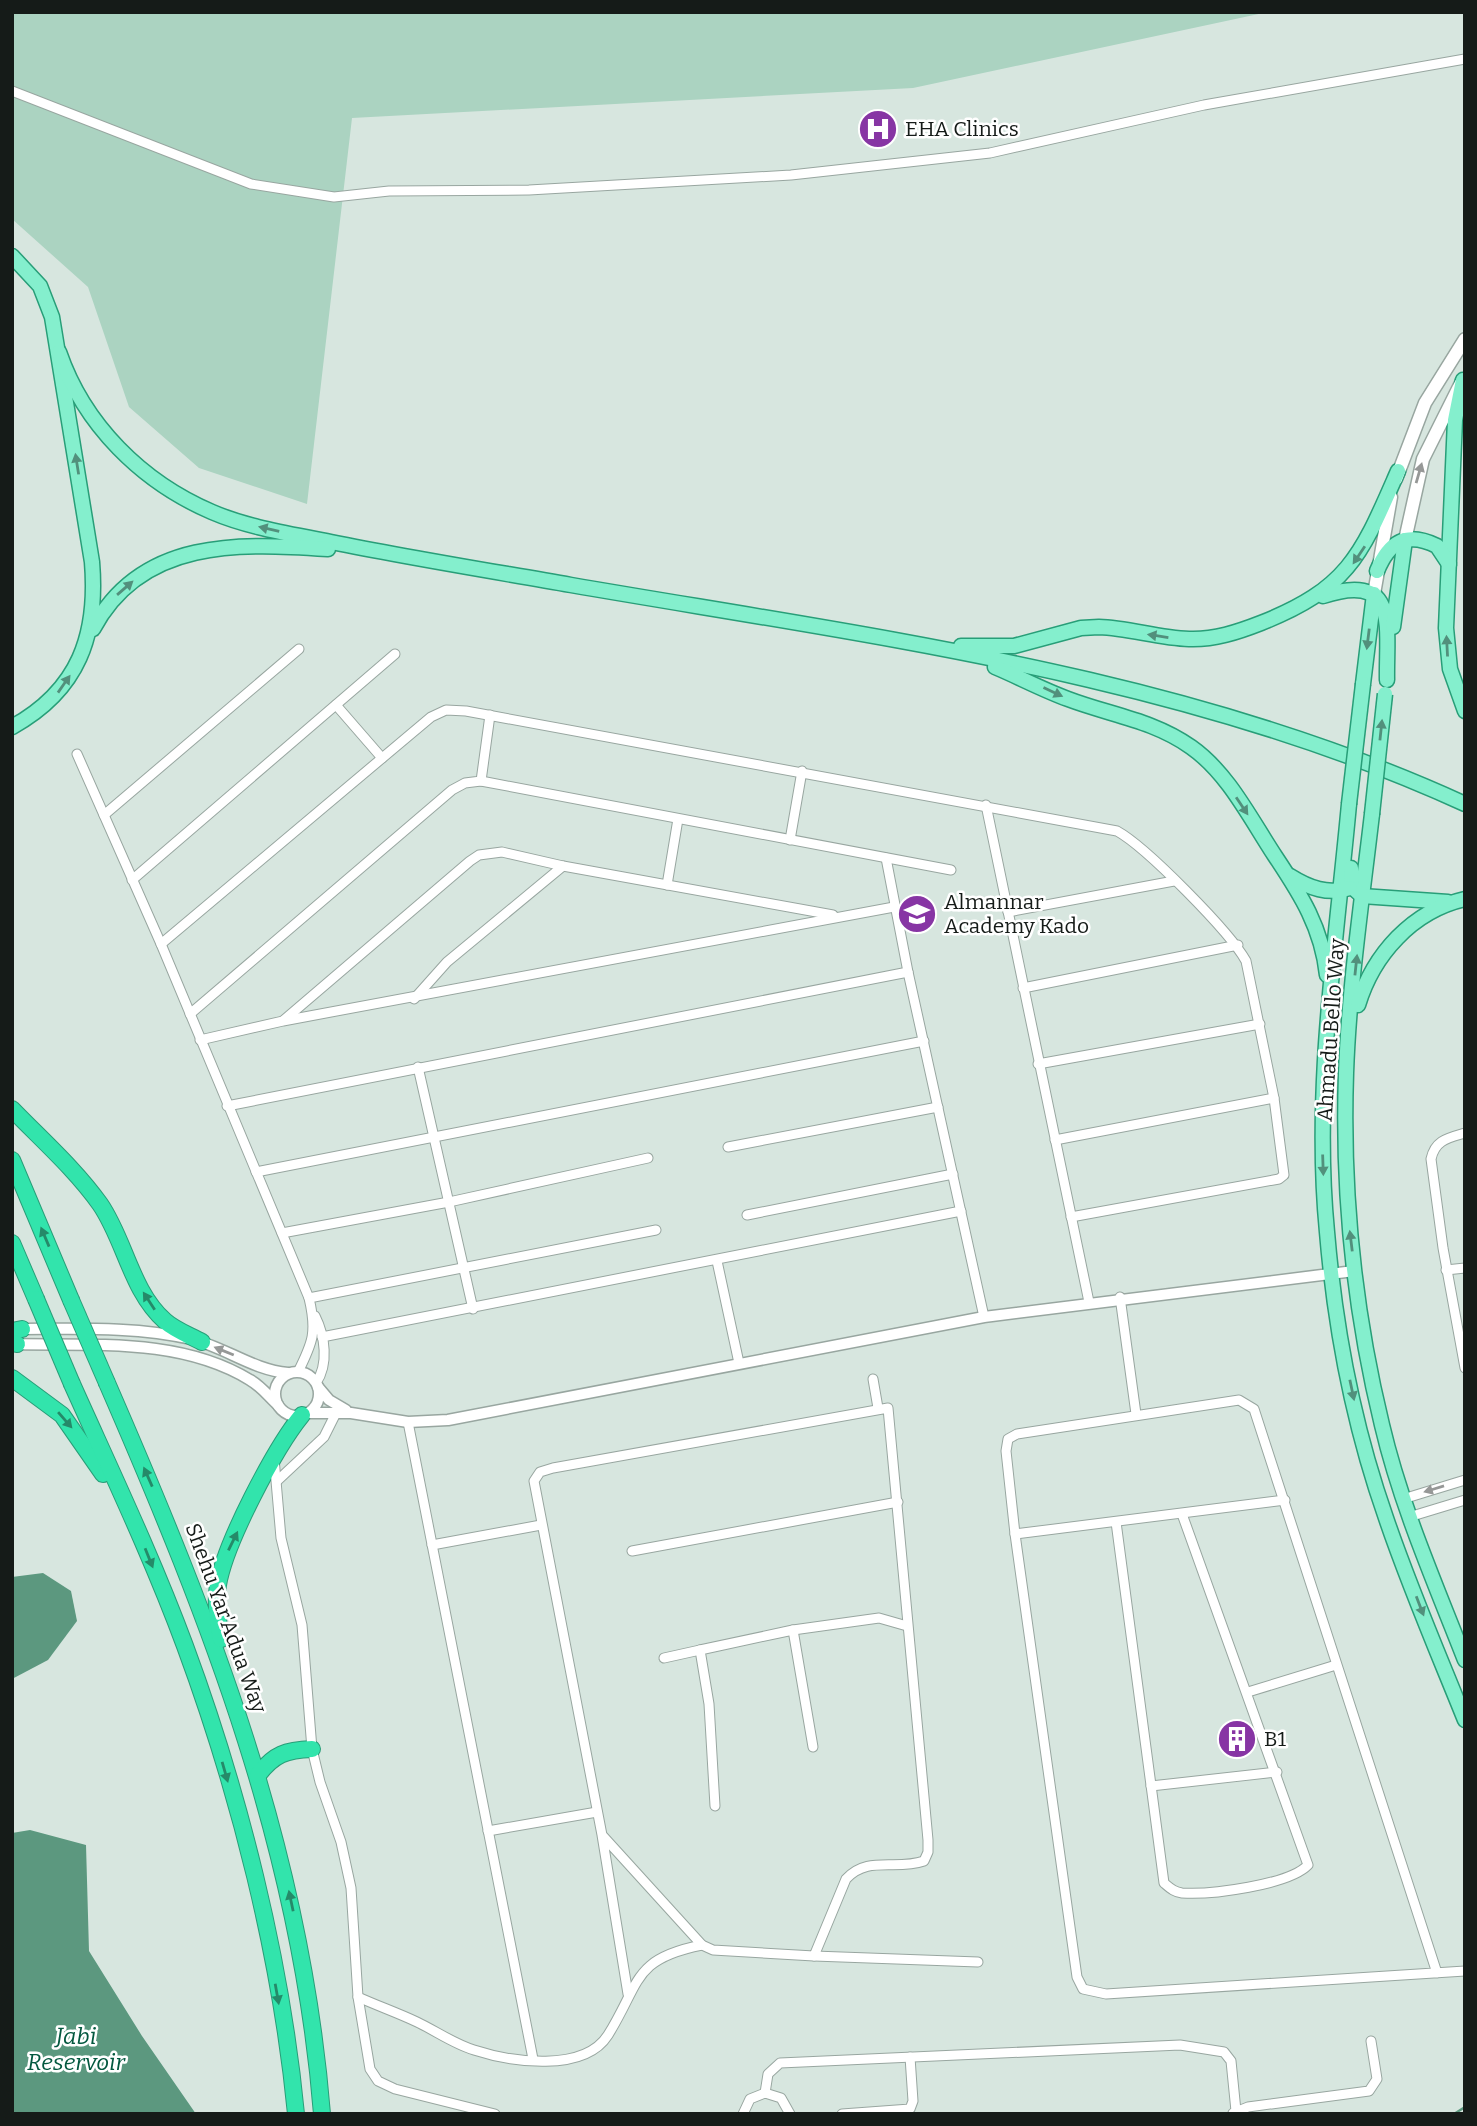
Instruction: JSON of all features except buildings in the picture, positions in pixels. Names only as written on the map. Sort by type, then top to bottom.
[{"type":"highway","points":[[12,1109],[99,1202],[118,1235],[142,1290],[158,1315],[202,1342]]},
{"type":"highway","name":"Shehu Yar'Adua Way","points":[[12,1160],[197,1593],[235,1703],[276,1838],[304,1966],[322,2114]]},
{"type":"highway","points":[[12,1244],[136,1527],[184,1645],[238,1818],[271,1962],[296,2114]]},
{"type":"highway","points":[[12,1378],[48,1402],[76,1432],[136,1527]]},
{"type":"highway","points":[[235,1703],[218,1620],[217,1587],[228,1551],[274,1457],[305,1414]]},
{"type":"highway","points":[[258,1775],[267,1763],[284,1750],[312,1749]]},
{"type":"main road","points":[[12,256],[29,272],[47,301],[59,352],[92,562],[94,600],[86,643]]},
{"type":"main road","points":[[1309,601],[1341,577],[1356,560],[1398,471],[1425,403],[1465,339]]},
{"type":"main road","points":[[59,352],[69,382],[98,425],[142,471],[177,495],[215,514],[384,553],[968,655],[1186,704],[1316,744],[1465,804]]},
{"type":"main road","points":[[1464,379],[1455,420],[1447,651],[1453,684],[1465,711]]},
{"type":"main road","name":"Ahmadu Bello Way","points":[[1464,379],[1423,459],[1405,540],[1366,866],[1352,891],[1329,1026],[1323,1155],[1331,1274],[1361,1432],[1385,1517],[1465,1720]]},
{"type":"main road","points":[[1352,891],[1349,811],[1377,571],[1398,471]]},
{"type":"main road","points":[[1377,571],[1389,548],[1405,540],[1437,546],[1450,566]]},
{"type":"main road","points":[[12,727],[52,699],[66,682],[103,611],[120,590],[145,572],[202,551],[257,544],[384,553]]},
{"type":"main road","points":[[894,641],[999,648],[1033,642],[1081,628],[1099,627],[1203,639],[1243,630],[1309,601],[1349,590],[1374,594],[1380,599],[1387,613],[1386,687]]},
{"type":"main road","points":[[968,655],[1066,699],[1152,725],[1192,748],[1228,785],[1306,902],[1322,941],[1328,978],[1329,1026]]},
{"type":"main road","points":[[1286,873],[1314,889],[1460,901]]},
{"type":"main road","name":"Ahmadu Bello Way","points":[[1352,891],[1346,1151],[1354,1270],[1382,1426],[1409,1517],[1465,1660]]},
{"type":"main road","points":[[1349,1036],[1363,988],[1381,955],[1415,923],[1460,901]]},
{"type":"street","points":[[12,91],[251,184],[334,197],[389,191],[529,190],[791,175],[990,153],[1204,105],[1465,59]]},
{"type":"street","points":[[104,815],[299,649]]},
{"type":"street","points":[[132,880],[395,654]]},
{"type":"street","points":[[336,705],[382,758]]},
{"type":"street","points":[[161,944],[431,717],[446,710],[490,715],[802,771],[1117,831],[1131,839],[1238,945],[1246,961],[1274,1098],[1285,1168],[1284,1175],[1279,1179],[1071,1217]]},
{"type":"street","points":[[481,781],[490,715]]},
{"type":"street","points":[[77,754],[161,944],[309,1298],[322,1337],[323,1370],[316,1385],[318,1399],[305,1414]]},
{"type":"street","points":[[790,840],[802,771]]},
{"type":"street","points":[[190,1014],[452,790],[465,783],[481,781],[951,870]]},
{"type":"street","points":[[986,805],[1089,1302]]},
{"type":"street","points":[[667,885],[678,819]]},
{"type":"street","points":[[283,1021],[479,855],[502,852],[563,866],[838,916]]},
{"type":"street","points":[[886,858],[894,907],[984,1317]]},
{"type":"street","points":[[414,999],[446,962],[563,866]]},
{"type":"street","points":[[1008,912],[1174,881]]},
{"type":"street","points":[[200,1040],[283,1021],[414,999],[894,907]]},
{"type":"street","points":[[1023,988],[1238,945]]},
{"type":"street","points":[[227,1106],[908,972]]},
{"type":"street","points":[[1038,1064],[1260,1024]]},
{"type":"street","points":[[256,1172],[923,1041]]},
{"type":"street","points":[[418,1067],[473,1309]]},
{"type":"street","points":[[1055,1140],[1274,1098]]},
{"type":"street","points":[[728,1147],[938,1107]]},
{"type":"street","points":[[1465,1133],[1441,1141],[1433,1148],[1431,1159],[1446,1270],[1465,1368]]},
{"type":"street","points":[[282,1233],[449,1202],[648,1158]]},
{"type":"street","points":[[747,1215],[953,1174]]},
{"type":"street","points":[[322,1337],[961,1212]]},
{"type":"street","points":[[309,1298],[656,1230]]},
{"type":"street","points":[[717,1261],[738,1363]]},
{"type":"street","points":[[1446,1270],[1465,1268]]},
{"type":"street","points":[[15,1337],[178,1352],[237,1372],[253,1381],[290,1415],[337,1411],[408,1422],[461,1418],[984,1317],[1121,1297],[1354,1270]]},
{"type":"street","points":[[1121,1297],[1136,1415]]},
{"type":"street","points":[[278,1405],[275,1391],[277,1384],[293,1373],[313,1345],[312,1311]]},
{"type":"street","points":[[15,1337],[158,1333],[202,1342],[264,1370],[305,1373],[329,1400],[351,1413]]},
{"type":"street","points":[[873,1379],[878,1408]]},
{"type":"street","points":[[1437,1973],[1254,1409],[1246,1402],[1239,1401],[1017,1434],[1008,1439],[1006,1451],[1015,1534],[1077,1977],[1083,1989],[1106,1994],[1437,1973],[1465,1971]]},
{"type":"street","points":[[628,1994],[602,1835],[534,1481],[540,1472],[888,1408],[928,1852],[924,1861],[913,1865],[859,1866],[852,1872],[846,1879],[814,1956]]},
{"type":"street","points":[[277,1481],[324,1437],[337,1411]]},
{"type":"street","points":[[408,1422],[533,2059]]},
{"type":"street","points":[[274,1457],[281,1538],[302,1625],[312,1749],[348,1875],[358,1997],[370,2069],[378,2081],[395,2089],[495,2114]]},
{"type":"street","points":[[1403,1499],[1465,1480]]},
{"type":"street","points":[[1015,1534],[1285,1500]]},
{"type":"street","points":[[1409,1517],[1465,1500]]},
{"type":"street","points":[[632,1551],[898,1502]]},
{"type":"street","points":[[1116,1522],[1164,1883],[1181,1893],[1244,1889],[1295,1874],[1308,1865],[1182,1514]]},
{"type":"street","points":[[432,1545],[541,1525]]},
{"type":"street","points":[[664,1658],[793,1630],[879,1618],[907,1626]]},
{"type":"street","points":[[793,1630],[813,1747]]},
{"type":"street","points":[[700,1650],[709,1704],[715,1806]]},
{"type":"street","points":[[1248,1692],[1336,1665]]},
{"type":"street","points":[[1151,1786],[1277,1773]]},
{"type":"street","points":[[488,1831],[597,1812]]},
{"type":"street","points":[[602,1835],[702,1945],[713,1950],[978,1962]]},
{"type":"street","points":[[358,1997],[474,2050],[533,2059],[571,2060],[591,2052],[607,2036],[628,1994],[650,1965],[670,1952],[702,1945]]},
{"type":"street","points":[[765,2092],[768,2074],[780,2063],[1145,2046],[1212,2048],[1224,2052],[1231,2061],[1233,2112],[1328,2095],[1369,2091],[1377,2079],[1371,2041]]},
{"type":"street","points":[[842,2114],[910,2109],[913,2101],[910,2057]]},
{"type":"street","points":[[743,2114],[750,2099],[765,2092],[781,2098],[790,2114]]},
{"type":"shaded area","points":[[12,12],[1268,12],[913,88],[352,118],[307,504],[199,468],[129,407],[88,287],[12,219]]},
{"type":"water","points":[[43,1573],[71,1591],[77,1621],[48,1660],[12,1679],[12,1577]]},
{"type":"water","name":"Jabi Reservoir","points":[[30,1830],[86,1845],[89,1951],[142,2036],[196,2114],[12,2114],[12,1833]]},
{"type":"waterway","points":[[1454,2114],[1465,2107]]},
{"type":"place","name":"EHA Clinics","points":[[878,129]]},
{"type":"place","name":"Almannar Academy Kado","points":[[917,914]]},
{"type":"place","name":"B1","points":[[1237,1739]]}]
